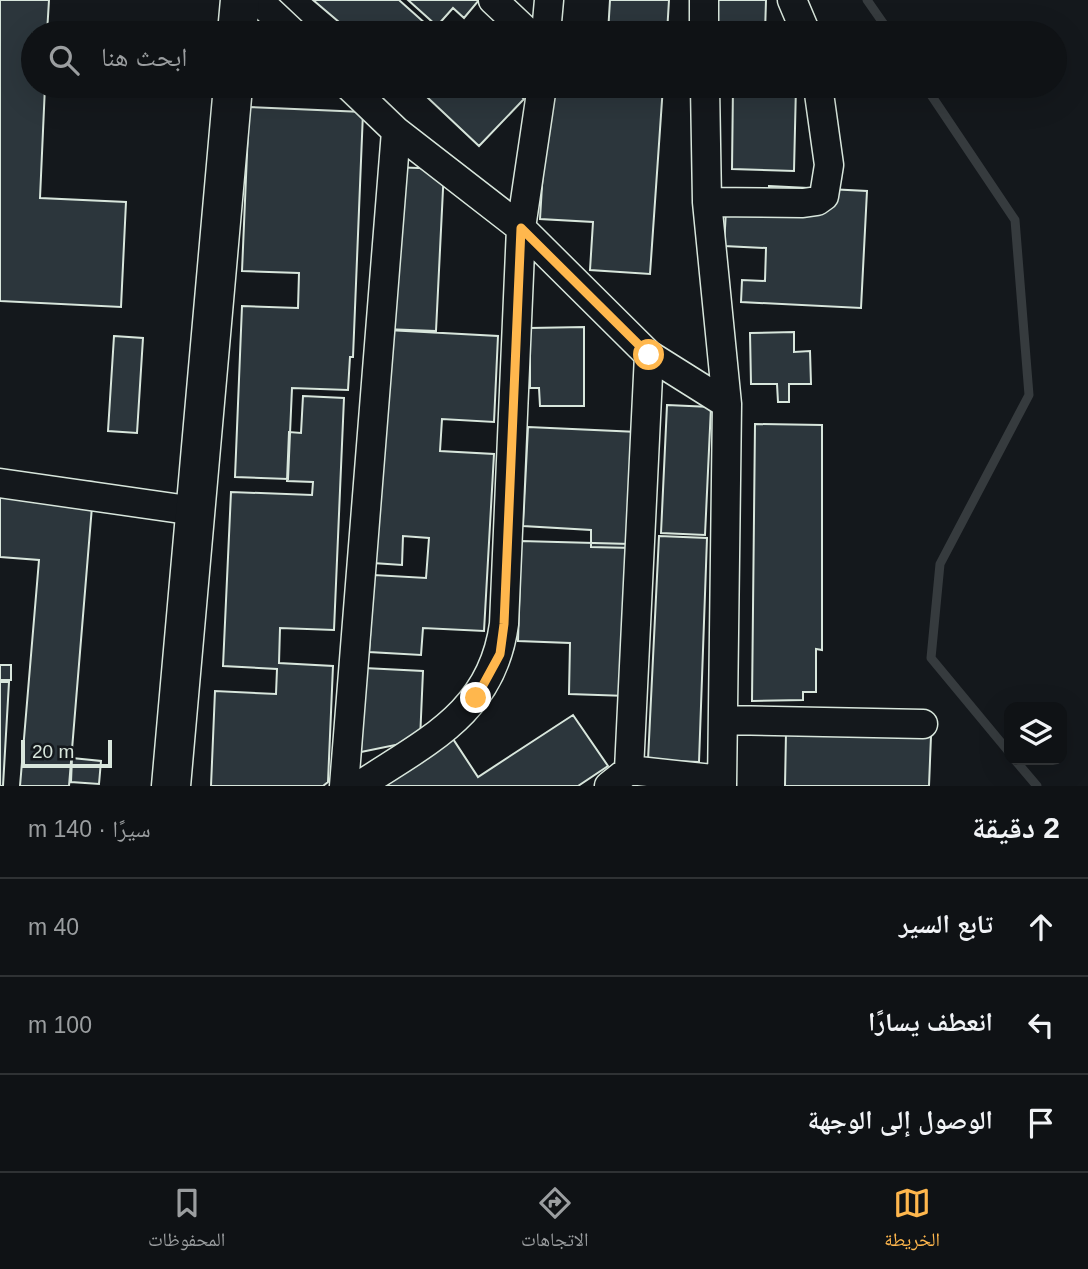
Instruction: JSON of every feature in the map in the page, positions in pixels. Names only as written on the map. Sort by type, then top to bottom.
[{"type":"main road","points":[[238,21],[240,0]]},
{"type":"main road","points":[[171,786],[232,98]]},
{"type":"street","points":[[258,0],[280,21]]},
{"type":"street","points":[[493,0],[515,21]]},
{"type":"street","points":[[547,21],[549,0]]},
{"type":"street","points":[[704,0],[704,21]]},
{"type":"street","points":[[792,0],[801,21]]},
{"type":"street","points":[[362,98],[396,131],[521,228],[649,355],[727,404]]},
{"type":"street","points":[[359,786],[453,724],[476,698],[500,654],[504,624],[521,228],[540,98]]},
{"type":"street","points":[[649,355],[619,778],[722,783],[727,404],[707,202],[705,98]]},
{"type":"street","points":[[707,202],[803,203],[817,201],[824,196],[829,165],[820,98]]},
{"type":"street","points":[[344,786],[396,131]]},
{"type":"street","points":[[0,483],[195,511]]},
{"type":"street","points":[[723,720],[923,724]]},
{"type":"building","points":[[0,0],[49,0],[48,21],[21,21],[21,98],[44,98],[40,198],[126,202],[121,307],[0,301]]},
{"type":"building","points":[[313,0],[399,0],[423,21],[338,21]]},
{"type":"building","points":[[408,0],[479,0],[464,18],[453,8],[441,21],[431,21]]},
{"type":"building","points":[[610,0],[669,0],[668,21],[609,21]]},
{"type":"building","points":[[709,0],[766,0],[765,21],[708,21]]},
{"type":"building","points":[[428,98],[523,98],[479,146]]},
{"type":"building","points":[[547,98],[662,98],[650,274],[590,270],[593,222],[540,219]]},
{"type":"building","points":[[733,98],[796,98],[794,171],[732,169]]},
{"type":"building","points":[[249,107],[363,112],[353,357],[350,357],[348,390],[292,388],[288,479],[235,477],[242,306],[298,308],[299,273],[242,271]]},
{"type":"building","points":[[392,167],[444,169],[436,331],[384,329]]},
{"type":"building","points":[[769,186],[867,191],[861,308],[741,302],[742,280],[765,281],[766,248],[724,246],[727,192],[769,195]]},
{"type":"building","points":[[584,327],[584,406],[540,406],[539,388],[530,388],[530,328]]},
{"type":"building","points":[[387,330],[498,336],[494,422],[442,419],[440,451],[494,454],[484,631],[423,628],[421,655],[369,652],[374,575],[426,578],[429,538],[403,536],[402,565],[373,563]]},
{"type":"building","points":[[794,332],[794,352],[810,351],[811,384],[789,384],[789,402],[778,402],[777,384],[751,384],[750,333]]},
{"type":"building","points":[[114,336],[143,338],[137,433],[108,431]]},
{"type":"building","points":[[303,396],[344,398],[334,630],[280,628],[279,663],[333,666],[328,782],[323,786],[211,786],[215,691],[276,694],[277,669],[223,666],[231,492],[312,495],[313,482],[287,481],[289,432],[301,433]]},
{"type":"building","points":[[667,405],[711,407],[705,535],[661,533]]},
{"type":"building","points":[[755,424],[822,425],[822,650],[816,649],[816,692],[803,692],[803,700],[752,701]]},
{"type":"building","points":[[528,427],[638,432],[632,548],[591,547],[591,530],[523,526]]},
{"type":"building","points":[[0,475],[94,482],[69,786],[20,786],[39,560],[0,557]]},
{"type":"building","points":[[659,536],[707,538],[699,762],[648,760]]},
{"type":"building","points":[[521,541],[630,544],[627,696],[569,694],[570,643],[518,641]]},
{"type":"building","points":[[0,665],[11,665],[11,680],[0,680]]},
{"type":"building","points":[[364,668],[423,671],[420,740],[361,752]]},
{"type":"building","points":[[0,682],[9,682],[3,786],[0,786]]},
{"type":"building","points":[[573,715],[608,766],[578,786],[382,786],[453,739],[478,777]]},
{"type":"building","points":[[786,732],[931,736],[929,786],[785,786]]},
{"type":"building","points":[[72,758],[101,761],[99,784],[71,782]]},
{"type":"waterway","points":[[867,0],[882,21]]},
{"type":"waterway","points":[[933,98],[1015,220],[1029,395],[940,564],[931,658],[1004,746]]},
{"type":"waterway","points":[[1019,765],[1037,786]]},
{"type":"route","points":[[476,698],[500,654],[504,624],[504,562],[521,228],[649,355]]}]
